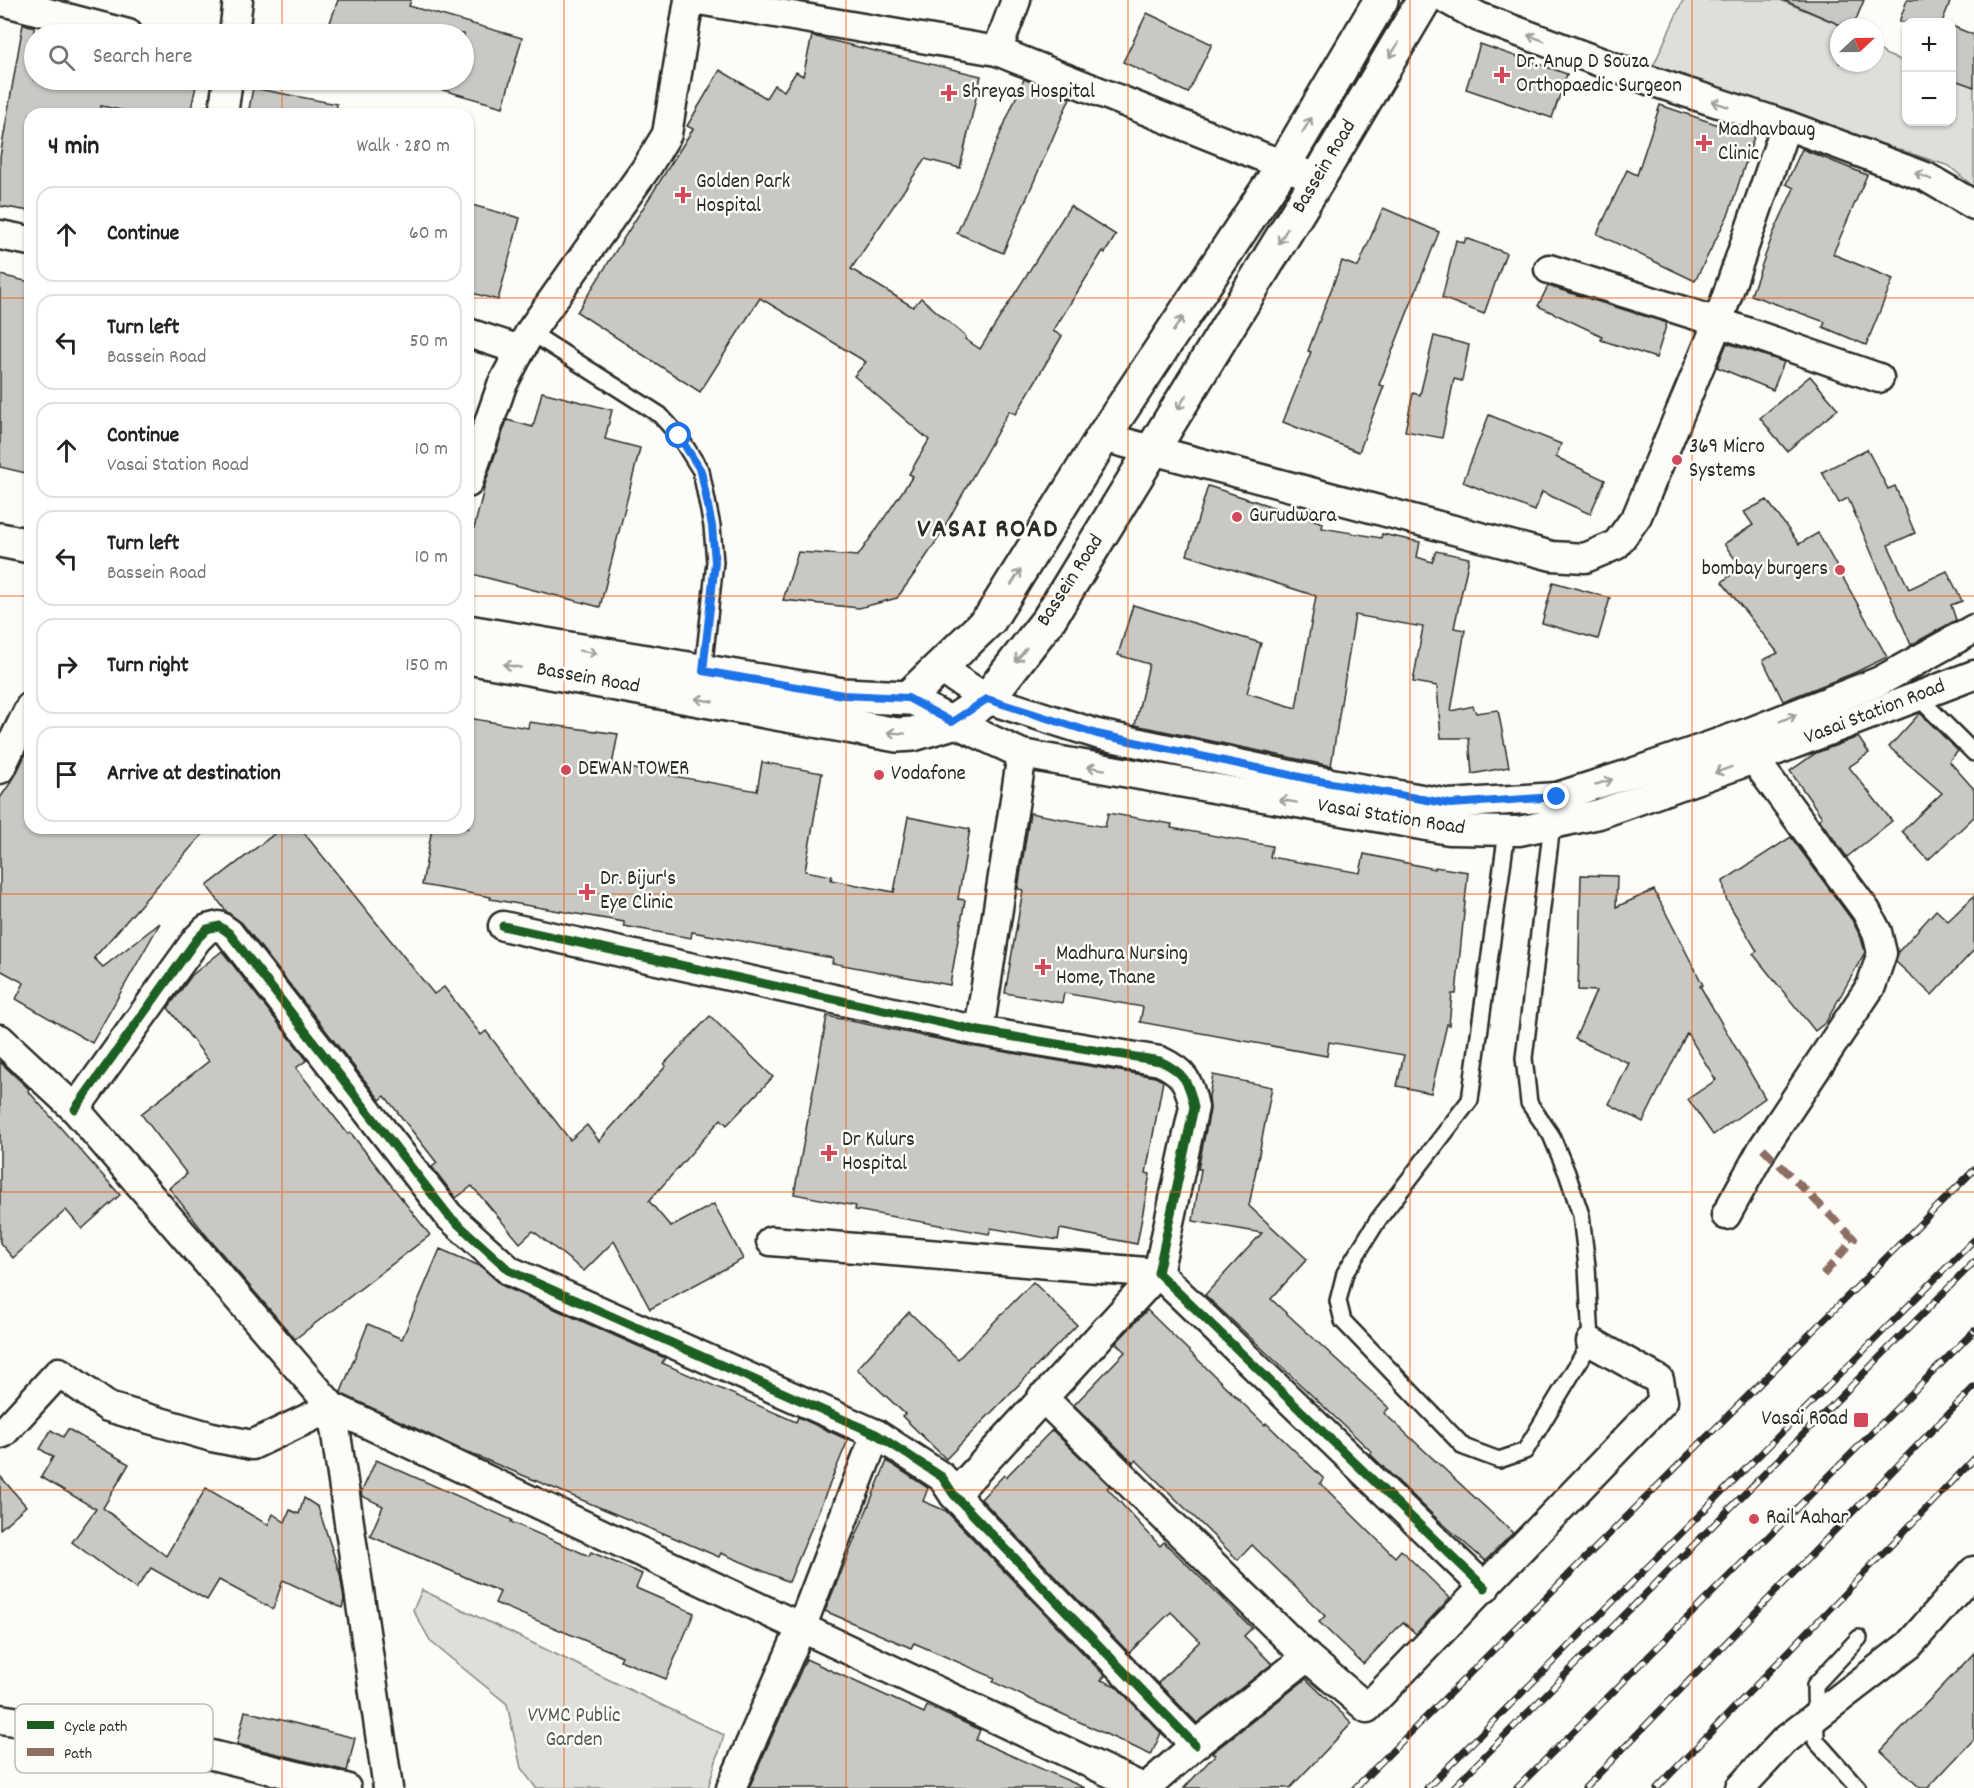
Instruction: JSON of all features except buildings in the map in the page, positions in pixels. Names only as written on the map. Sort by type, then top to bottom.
[{"type":"main road","name":"Bassein Road","points":[[474,633],[843,695],[908,698],[990,619],[1103,437],[1283,166],[1381,0]]},
{"type":"main road","name":"Bassein Road","points":[[474,658],[897,735],[913,734],[952,722],[987,699],[1049,619],[1318,179],[1424,0]]},
{"type":"main road","points":[[0,540],[24,545]]},
{"type":"main road","points":[[0,560],[24,565]]},
{"type":"street","points":[[235,24],[238,0]]},
{"type":"street","points":[[474,466],[502,385],[525,341],[668,134],[689,0]]},
{"type":"street","points":[[699,0],[997,51],[1318,179]]},
{"type":"street","points":[[997,51],[1016,0]]},
{"type":"street","points":[[1448,0],[1479,17],[1651,81],[1786,125],[1926,177],[1974,204]]},
{"type":"street","points":[[2,4],[86,24]]},
{"type":"street","points":[[224,108],[227,90]]},
{"type":"street","points":[[1103,437],[1552,556],[1585,558],[1616,545],[1637,516],[1718,322],[1786,125]]},
{"type":"street","points":[[0,235],[24,240]]},
{"type":"street","points":[[1549,269],[1718,322],[1879,378]]},
{"type":"street","points":[[474,334],[525,341]]},
{"type":"street","points":[[939,668],[987,699],[1097,734],[1314,780],[1450,804],[1557,797],[1629,774],[1761,728],[1880,681],[1974,629]]},
{"type":"street","name":"Vasai Station Road","points":[[908,698],[952,722],[1022,754],[1449,830],[1519,831],[1599,814],[1754,759],[1974,675]]},
{"type":"street","points":[[0,769],[24,719]]},
{"type":"street","points":[[980,1031],[1022,754]]},
{"type":"street","points":[[1726,1215],[1763,1148],[1870,986],[1882,953],[1877,932],[1866,911],[1754,759]]},
{"type":"street","points":[[503,926],[980,1031],[1160,1061],[1176,1068],[1190,1087],[1194,1107],[1158,1273],[954,1495]]},
{"type":"street","points":[[75,1109],[197,939],[207,929],[219,927],[229,933],[449,1216],[510,1271],[876,1434],[942,1477],[954,1495],[1195,1745]]},
{"type":"street","points":[[0,1039],[75,1109],[332,1407],[1144,1788],[1307,1657]]},
{"type":"street","points":[[771,1241],[1158,1273],[1485,1588]]},
{"type":"street","points":[[1042,1397],[1307,1657],[1367,1708],[1663,1401],[1659,1380],[1591,1342]]},
{"type":"street","points":[[0,1434],[59,1372],[108,1407],[212,1437],[252,1445],[332,1407]]},
{"type":"street","points":[[332,1407],[387,1788]]},
{"type":"street","points":[[731,1788],[801,1628],[876,1434]]},
{"type":"street","points":[[1740,1788],[1784,1741],[1909,1645],[1974,1571]]},
{"type":"street","points":[[0,1719],[15,1721]]},
{"type":"street","points":[[213,1755],[346,1788]]},
{"type":"lane","points":[[525,341],[660,415],[679,436],[701,471],[712,526],[715,562],[703,671]]},
{"type":"lane","points":[[1918,697],[1974,753]]},
{"type":"lane","points":[[1507,831],[1470,1100],[1378,1220],[1345,1273],[1338,1302],[1342,1321],[1464,1447],[1499,1460],[1525,1451],[1591,1342],[1587,1266],[1581,1215],[1551,1135],[1529,1103],[1524,1058],[1552,824]]},
{"type":"lane","points":[[1858,1788],[1816,1741],[1815,1685],[1859,1638]]},
{"type":"green space","points":[[1683,0],[1780,0],[1830,21],[1830,72],[1884,72],[1884,53],[1902,61],[1902,126],[1956,126],[1956,80],[1974,87],[1974,187],[1949,166],[1652,69]]},
{"type":"green space","name":"VVMC Public Garden","points":[[422,1590],[724,1735],[708,1788],[536,1788],[521,1768],[507,1704],[431,1642],[413,1610]]},
{"type":"railway","points":[[1355,1788],[1974,1170]]},
{"type":"railway","points":[[1427,1788],[1974,1240]]},
{"type":"railway","points":[[1453,1788],[1974,1262]]},
{"type":"railway","points":[[1517,1788],[1974,1331]]},
{"type":"railway","points":[[1585,1788],[1974,1387]]},
{"type":"railway","points":[[1657,1788],[1974,1459]]},
{"type":"marked path","points":[[1763,1148],[1854,1239],[1823,1275]]},
{"type":"cycle path","points":[[75,1109],[197,939],[207,929],[219,926],[229,933],[449,1216],[510,1271],[876,1434],[942,1477],[954,1495],[1195,1745]]},
{"type":"cycle path","points":[[503,926],[979,1031],[1160,1061],[1175,1069],[1187,1084],[1194,1107],[1158,1273],[1485,1588]]},
{"type":"place","name":"Dr. Anup D Souza Orthopaedic Surgeon","points":[[1502,75]]},
{"type":"place","name":"Shreyas Hospital","points":[[949,93]]},
{"type":"place","name":"Madhavbaug Clinic","points":[[1704,143]]},
{"type":"place","name":"Golden Park Hospital","points":[[683,195]]},
{"type":"place","name":"369 Micro Systems","points":[[1677,460]]},
{"type":"place","name":"Gurudwara","points":[[1237,517]]},
{"type":"place","name":"bombay burgers","points":[[1840,570]]},
{"type":"place","name":"DEWAN TOWER","points":[[566,770]]},
{"type":"place","name":"Vodafone","points":[[879,775]]},
{"type":"place","name":"Dr. Bijur's Eye Clinic","points":[[587,892]]},
{"type":"place","name":"Madhura Nursing Home, Thane","points":[[1043,967]]},
{"type":"place","name":"Dr Kulurs Hospital","points":[[829,1153]]},
{"type":"place","name":"Vasai Road","points":[[1861,1420]]},
{"type":"place","name":"Rail Aahar","points":[[1754,1519]]},
{"type":"district","name":"VASAI ROAD","points":[[988,530]]},
{"type":"route","points":[[679,436],[701,471],[712,526],[715,562],[703,671],[843,695],[908,698],[952,722],[987,699],[1097,734],[1314,780],[1450,804],[1557,797]]}]
